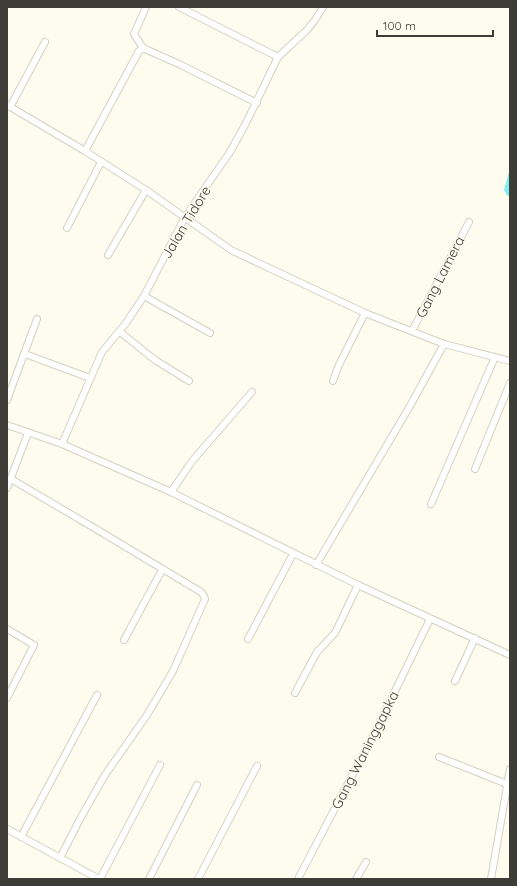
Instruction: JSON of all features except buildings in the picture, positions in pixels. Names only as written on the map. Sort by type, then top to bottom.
[{"type":"street","points":[[146,7],[134,34],[143,48],[257,103]]},
{"type":"street","points":[[179,7],[278,57]]},
{"type":"street","name":"Jalan Tidore","points":[[62,444],[102,352],[120,332],[144,296],[185,217],[230,152],[257,103],[278,57],[316,20],[323,7]]},
{"type":"street","points":[[45,42],[9,106],[85,150],[146,190],[231,250],[365,313],[444,344],[510,361]]},
{"type":"street","points":[[85,150],[138,54],[143,48]]},
{"type":"street","points":[[67,228],[102,162]]},
{"type":"street","points":[[108,255],[146,190]]},
{"type":"street","name":"Gang Lamera","points":[[412,331],[469,222]]},
{"type":"street","points":[[144,296],[210,333]]},
{"type":"street","points":[[333,381],[338,367],[365,313]]},
{"type":"street","points":[[7,400],[37,319]]},
{"type":"street","points":[[120,332],[156,360],[189,381]]},
{"type":"street","points":[[316,565],[410,406],[444,344]]},
{"type":"street","points":[[25,354],[90,378]]},
{"type":"street","points":[[431,504],[495,357]]},
{"type":"street","points":[[475,469],[510,382]]},
{"type":"street","points":[[171,492],[193,460],[252,392]]},
{"type":"street","points":[[7,425],[62,444],[171,492],[293,554],[510,655]]},
{"type":"street","points":[[7,488],[28,433]]},
{"type":"street","points":[[11,480],[200,592],[205,599],[173,671],[147,715],[105,775],[60,858]]},
{"type":"street","points":[[248,639],[293,554]]},
{"type":"street","points":[[124,640],[162,570]]},
{"type":"street","points":[[295,693],[317,652],[335,633],[358,585]]},
{"type":"street","name":"Gang Waninggapka","points":[[298,879],[378,726],[430,619]]},
{"type":"street","points":[[7,629],[34,645],[7,698]]},
{"type":"street","points":[[455,681],[475,638]]},
{"type":"street","points":[[21,837],[97,695]]},
{"type":"street","points":[[438,757],[507,784]]},
{"type":"street","points":[[7,829],[99,879],[160,765]]},
{"type":"street","points":[[198,879],[258,766]]},
{"type":"street","points":[[491,879],[510,769]]},
{"type":"street","points":[[149,879],[197,785]]},
{"type":"street","points":[[356,879],[366,862]]},
{"type":"water","points":[[510,169],[510,197],[504,190]]}]
